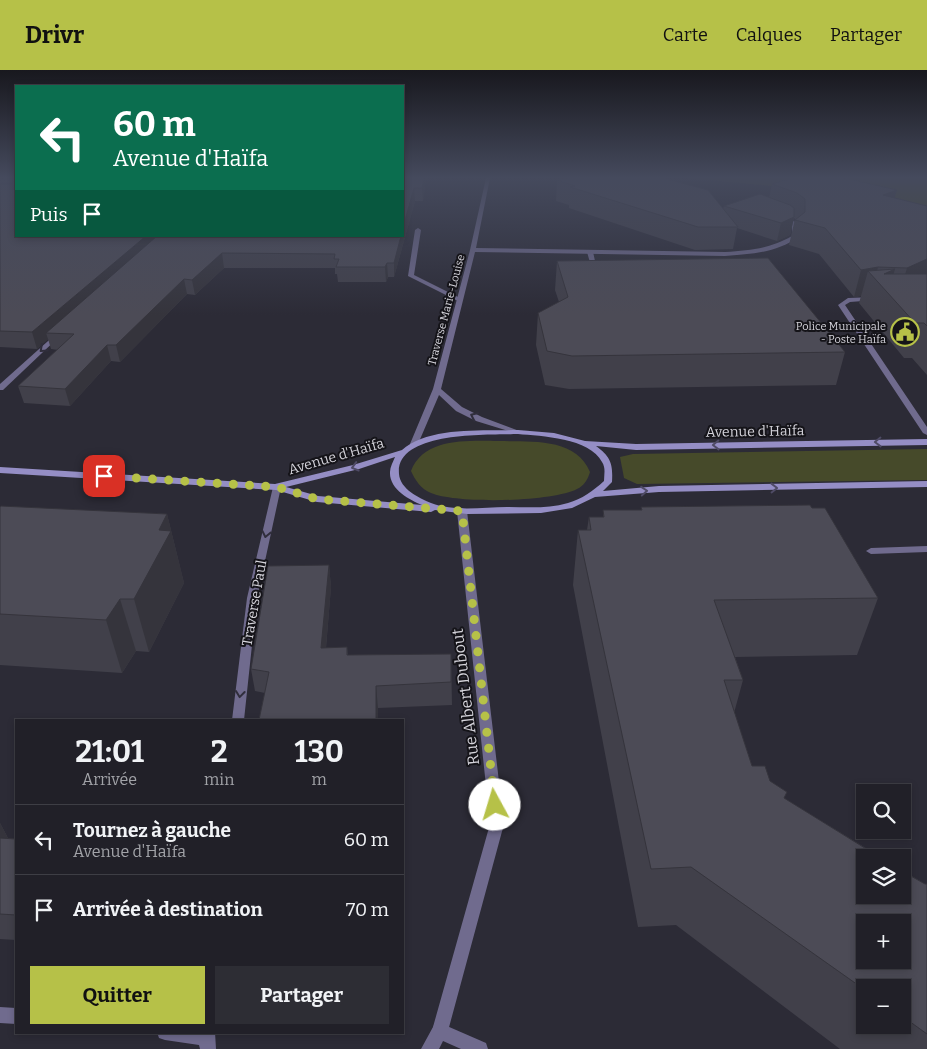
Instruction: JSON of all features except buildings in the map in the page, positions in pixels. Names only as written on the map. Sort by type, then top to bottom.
[{"type":"street","name":"Traverse Marie-Louise","points":[[414,444],[437,389],[478,224]]},
{"type":"street","points":[[473,250],[706,254],[759,251],[779,246],[795,237],[795,224]]},
{"type":"street","points":[[418,230],[411,276],[460,300]]},
{"type":"street","points":[[590,252],[598,277]]},
{"type":"street","points":[[880,300],[848,300],[841,305],[927,433]]},
{"type":"street","points":[[0,388],[64,330]]},
{"type":"street","points":[[437,389],[459,409],[518,432]]},
{"type":"street","name":"Avenue d'Haïfa","points":[[277,487],[356,467],[401,452],[414,444],[443,436],[518,432],[562,437],[583,443],[636,447],[927,442]]},
{"type":"street","points":[[401,452],[395,462],[394,474],[398,487],[414,498],[442,509],[462,511],[553,509],[576,504],[595,494],[608,482],[607,462],[597,450],[583,443]]},
{"type":"street","name":"Avenue d'Haïfa","points":[[0,470],[277,487],[317,499],[442,509]]},
{"type":"street","points":[[595,494],[659,490],[927,484]]},
{"type":"street","name":"Traverse Paul","points":[[238,719],[252,598],[277,487]]},
{"type":"street","name":"Rue Albert Dubout","points":[[430,1049],[440,1032],[497,824],[462,511]]},
{"type":"street","points":[[871,551],[927,549]]},
{"type":"street","points":[[0,1015],[15,1016]]},
{"type":"street","points":[[440,1032],[480,1049]]},
{"type":"street","points":[[176,1034],[207,1040]]},
{"type":"green space","points":[[474,441],[538,442],[563,447],[583,461],[590,472],[582,486],[565,493],[547,497],[504,500],[461,499],[431,493],[419,484],[411,471],[417,460],[426,452],[449,443]]},
{"type":"green space","points":[[927,449],[927,480],[637,484],[624,478],[620,457],[633,454]]},
{"type":"place","name":"Police Municipale - Poste Haïfa","points":[[905,332]]},
{"type":"route","points":[[104,476],[277,487],[317,499],[462,511],[495,805]]}]
